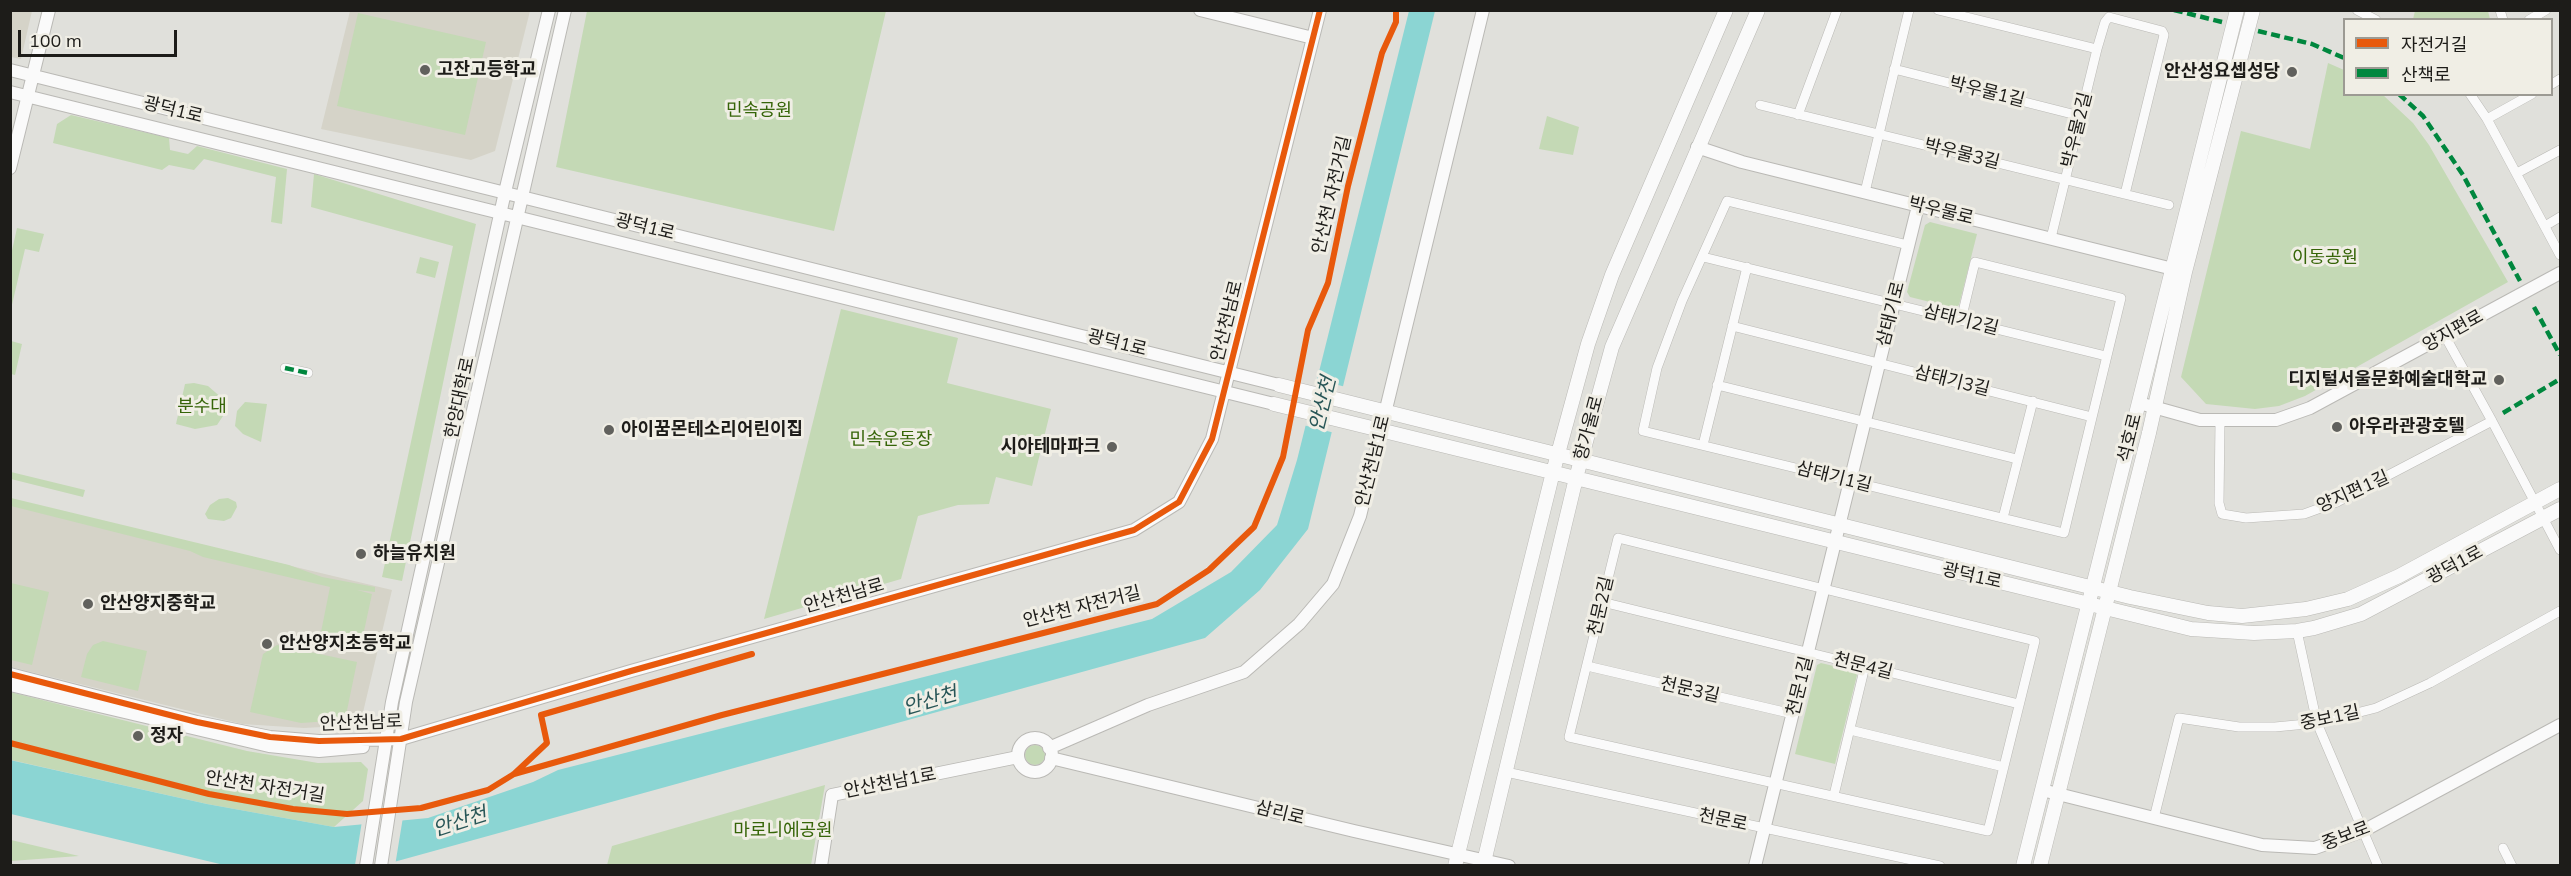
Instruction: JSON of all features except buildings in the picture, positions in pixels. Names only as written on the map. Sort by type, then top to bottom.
[{"type":"main road","name":"항가울로","points":[[1457,859],[1553,472],[1588,344],[1612,275],[1726,10]]},
{"type":"main road","name":"항가울로","points":[[1484,863],[1576,478],[1612,347],[1758,10]]},
{"type":"main road","name":"석호로","points":[[2023,866],[2236,10]]},
{"type":"main road","name":"석호로","points":[[2040,866],[2105,609],[2185,272],[2253,10]]},
{"type":"main road","name":"광덕1로","points":[[1279,385],[2109,591],[2208,613],[2242,616],[2306,609],[2348,599],[2560,489]]},
{"type":"main road","name":"광덕1로","points":[[1274,404],[1835,544],[2191,629],[2254,633],[2297,631],[2361,614],[2560,508]]},
{"type":"street","points":[[10,168],[49,10]]},
{"type":"street","name":"한양대학로","points":[[366,866],[392,702],[505,192],[549,10]]},
{"type":"street","name":"한양대학로","points":[[381,866],[406,702],[565,10]]},
{"type":"street","points":[[1200,10],[1313,38]]},
{"type":"street","name":"안산천남로","points":[[10,674],[197,722],[270,737],[319,741],[401,739],[631,671],[1134,530],[1179,502],[1212,439],[1320,10]]},
{"type":"street","name":"안산천남1로","points":[[1050,753],[1148,705],[1244,672],[1299,624],[1333,584],[1360,516],[1483,10]]},
{"type":"street","points":[[1798,115],[1837,10]]},
{"type":"street","points":[[1865,192],[1909,10]]},
{"type":"street","points":[[1938,10],[2097,49]]},
{"type":"street","points":[[2532,18],[2546,10]]},
{"type":"street","name":"박우물2길","points":[[2051,238],[2104,22],[2109,17],[2162,31],[2164,35],[2125,194]]},
{"type":"street","name":"박우물1길","points":[[1894,69],[2080,116]]},
{"type":"street","name":"광덕1로","points":[[10,70],[1279,385]]},
{"type":"street","name":"광덕1로","points":[[10,92],[1274,404]]},
{"type":"street","points":[[2471,96],[2487,119],[2560,255]]},
{"type":"street","points":[[2487,119],[2528,96]]},
{"type":"street","name":"박우물3길","points":[[1760,105],[2169,204]]},
{"type":"street","name":"박우물로","points":[[1697,147],[1742,162],[2185,272]]},
{"type":"street","points":[[2517,173],[2560,150]]},
{"type":"street","name":"삼태기1길","points":[[1908,245],[1727,201],[1682,301],[1657,368],[1642,431],[2064,533],[2121,298],[1975,262],[1960,320]]},
{"type":"street","name":"삼태기로","points":[[1835,544],[1918,206]]},
{"type":"street","points":[[2545,226],[2560,218]]},
{"type":"street","name":"삼태기2길","points":[[1703,257],[2106,356]]},
{"type":"street","points":[[1703,445],[1747,267]]},
{"type":"street","name":"양지편로","points":[[2139,403],[2200,420],[2276,420],[2310,408],[2560,273]]},
{"type":"street","name":"삼태기3길","points":[[1732,326],[2092,417]]},
{"type":"street","points":[[2445,336],[2560,550]]},
{"type":"street","points":[[285,368],[308,374]]},
{"type":"street","points":[[1718,385],[2018,459]]},
{"type":"street","points":[[2003,518],[2032,401]]},
{"type":"street","name":"양지편1길","points":[[2220,421],[2218,503],[2222,514],[2246,518],[2304,514],[2337,502],[2492,421]]},
{"type":"street","name":"천문2길","points":[[1618,538],[2035,641],[1988,831],[1569,737],[1602,602],[1618,538]]},
{"type":"street","name":"천문1길","points":[[1755,866],[1835,544]]},
{"type":"street","name":"천문4길","points":[[1602,602],[2019,704]]},
{"type":"street","name":"중보1길","points":[[2154,818],[2180,718],[2239,727],[2275,727],[2317,723],[2376,708],[2419,688],[2560,611]]},
{"type":"street","points":[[2297,631],[2317,723],[2378,866]]},
{"type":"street","name":"천문3길","points":[[1587,666],[1793,714]]},
{"type":"street","points":[[1834,795],[1865,666]]},
{"type":"street","name":"안산천남로","points":[[10,684],[269,746],[319,751],[361,748],[387,740]]},
{"type":"street","name":"중보로","points":[[2042,790],[2262,845],[2315,848],[2363,831],[2560,725]]},
{"type":"street","points":[[1850,730],[2004,767]]},
{"type":"street","points":[[1038,739],[1050,753],[1046,768],[1036,772],[1026,770],[1018,757],[1020,747],[1028,740],[1038,739]]},
{"type":"street","name":"삼리로","points":[[1050,753],[1457,859],[1509,866]]},
{"type":"street","name":"안산천남1로","points":[[821,866],[832,795],[1018,757]]},
{"type":"street","name":"천문로","points":[[1506,772],[1940,866]]},
{"type":"street","points":[[2504,848],[2512,866]]},
{"type":"shaded area","points":[[11,10],[32,11],[21,59],[11,57]]},
{"type":"shaded area","name":"고잔고등학교","points":[[350,11],[530,11],[495,151],[471,160],[321,129]]},
{"type":"shaded area","points":[[10,499],[392,590],[360,725],[304,728],[242,724],[11,667]]},
{"type":"green space","name":"민속공원","points":[[587,11],[886,11],[834,231],[556,167]]},
{"type":"green space","points":[[2415,11],[2488,11],[2490,18],[2413,18]]},
{"type":"green space","points":[[358,13],[486,42],[465,135],[337,106]]},
{"type":"green space","name":"이동공원","points":[[2328,63],[2343,70],[2343,96],[2384,96],[2413,123],[2429,145],[2508,282],[2305,396],[2279,406],[2255,409],[2206,404],[2181,377],[2241,131],[2310,149]]},
{"type":"green space","points":[[71,115],[169,138],[170,150],[188,154],[197,146],[287,169],[282,224],[271,222],[276,177],[204,159],[194,170],[169,165],[162,170],[53,143],[57,124]]},
{"type":"green space","points":[[1547,116],[1579,127],[1573,155],[1539,149]]},
{"type":"green space","points":[[314,174],[476,224],[402,581],[382,577],[453,246],[311,207]]},
{"type":"green space","points":[[1930,222],[1977,234],[1959,305],[1954,308],[1910,297],[1907,292],[1925,225]]},
{"type":"green space","points":[[17,228],[44,234],[39,252],[25,249],[11,309],[11,255]]},
{"type":"green space","points":[[420,257],[439,262],[435,278],[416,273]]},
{"type":"green space","name":"민속운동장","points":[[841,309],[958,338],[947,383],[1051,409],[1032,486],[996,477],[989,504],[958,505],[918,516],[901,579],[764,619]]},
{"type":"green space","points":[[11,341],[22,344],[15,375],[11,374]]},
{"type":"green space","name":"분수대","points":[[185,384],[208,386],[223,399],[223,416],[217,425],[195,429],[176,424]]},
{"type":"green space","points":[[245,402],[267,404],[261,442],[243,434],[235,426],[237,411]]},
{"type":"green space","points":[[11,472],[85,490],[83,497],[11,479]]},
{"type":"green space","points":[[11,498],[289,565],[322,577],[375,587],[375,592],[357,590],[372,594],[361,645],[320,637],[330,587],[203,557],[190,551],[11,506]]},
{"type":"green space","points":[[228,498],[236,502],[237,507],[231,518],[224,521],[208,519],[205,514],[210,505],[219,499]]},
{"type":"green space","points":[[11,583],[49,592],[32,665],[11,660]]},
{"type":"green space","points":[[103,641],[147,651],[138,691],[81,677],[87,654],[93,645]]},
{"type":"green space","points":[[277,645],[357,662],[345,720],[301,723],[250,712],[263,654]]},
{"type":"green space","points":[[1821,663],[1854,671],[1857,675],[1835,764],[1795,754],[1817,665]]},
{"type":"green space","points":[[10,692],[247,751],[318,763],[361,762],[368,769],[363,801],[334,827],[207,804],[11,760]]},
{"type":"green space","points":[[1035,745],[1042,748],[1045,755],[1042,762],[1035,765],[1028,762],[1025,755],[1028,748]]},
{"type":"green space","name":"마로니에공원","points":[[825,785],[811,865],[607,865],[612,846]]},
{"type":"green space","points":[[11,840],[79,856],[11,861]]},
{"type":"water","name":"안산천","points":[[1409,11],[1435,11],[1308,529],[1260,590],[1205,638],[383,865],[224,865],[11,814],[10,760],[207,804],[334,827],[428,818],[533,782],[558,770],[1152,619],[1231,572],[1277,525],[1297,460]]},
{"type":"pier","points":[[1314,379],[1346,387],[1335,433],[1303,425]]},
{"type":"pier","points":[[403,817],[395,866],[355,865],[362,821]]},
{"type":"marked path","points":[[2174,10],[2226,23]]},
{"type":"marked path","points":[[2258,31],[2312,44],[2343,58]]},
{"type":"marked path","points":[[2401,96],[2423,116],[2463,175],[2520,281]]},
{"type":"marked path","points":[[2534,307],[2560,355]]},
{"type":"marked path","points":[[285,368],[308,373]]},
{"type":"marked path","points":[[2503,413],[2560,379]]},
{"type":"cycle path","points":[[10,674],[197,722],[270,737],[319,741],[401,739],[631,671],[1134,530],[1179,502],[1212,439],[1320,10]]},
{"type":"cycle path","name":"안산천 자전거길","points":[[514,774],[722,715],[1157,604],[1209,570],[1254,527],[1283,457],[1308,330],[1328,283],[1348,186],[1382,53],[1396,22],[1396,10]]},
{"type":"cycle path","name":"안산천 자전거길","points":[[10,743],[209,794],[293,809],[347,814],[421,808],[488,790],[514,774],[547,743],[541,715],[752,654]]},
{"type":"place","name":"고잔고등학교","points":[[425,70]]},
{"type":"place","name":"안산성요셉성당","points":[[2292,72]]},
{"type":"place","name":"디지털서울문화예술대학교","points":[[2499,380]]},
{"type":"place","name":"아우라관광호텔","points":[[2337,427]]},
{"type":"place","name":"아이꿈몬테소리어린이집","points":[[609,430]]},
{"type":"place","name":"시아테마파크","points":[[1112,447]]},
{"type":"place","name":"하늘유치원","points":[[361,554]]},
{"type":"place","name":"안산양지중학교","points":[[88,604]]},
{"type":"place","name":"안산양지초등학교","points":[[267,644]]},
{"type":"place","name":"정자","points":[[138,736]]}]
